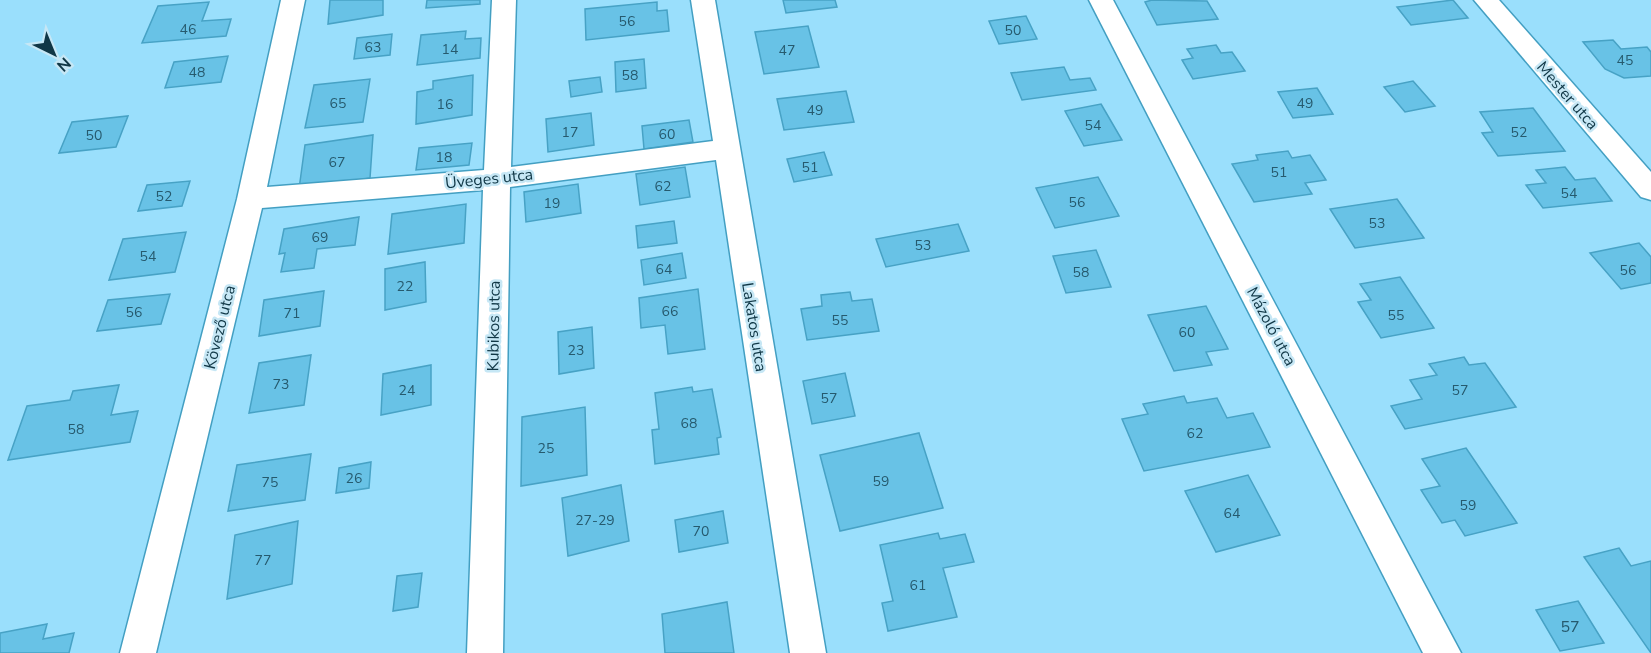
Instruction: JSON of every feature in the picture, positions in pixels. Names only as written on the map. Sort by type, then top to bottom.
[{"type":"street","name":"Kövező utca","points":[[138,653],[251,199],[293,0]]},
{"type":"street","name":"Kubikos utca","points":[[485,653],[496,179],[504,0]]},
{"type":"street","name":"Lakatos utca","points":[[703,0],[808,653]]},
{"type":"street","name":"Mázoló utca","points":[[1101,0],[1443,653]]},
{"type":"street","name":"Mester utca","points":[[1486,0],[1651,190]]},
{"type":"street","name":"Üveges utca","points":[[251,199],[496,179],[726,149]]},
{"type":"building","points":[[330,0],[383,0],[383,15],[328,24]]},
{"type":"building","points":[[427,0],[480,0],[480,4],[426,8]]},
{"type":"building","points":[[783,0],[835,0],[837,7],[786,13]]},
{"type":"building","points":[[1152,0],[1207,1],[1218,19],[1157,25],[1145,2]]},
{"type":"building","points":[[1453,0],[1468,18],[1411,25],[1397,7]]},
{"type":"building","points":[[209,2],[202,21],[231,19],[226,36],[142,43],[158,6]]},
{"type":"building","points":[[657,2],[657,11],[667,10],[669,31],[586,40],[585,9]]},
{"type":"building","points":[[1026,16],[1037,39],[999,44],[989,21]]},
{"type":"building","points":[[808,26],[819,67],[764,74],[755,32]]},
{"type":"building","points":[[466,31],[465,39],[481,38],[480,58],[417,65],[421,35]]},
{"type":"building","points":[[392,34],[390,55],[354,59],[357,38]]},
{"type":"building","points":[[1613,40],[1621,49],[1647,47],[1651,52],[1651,76],[1624,78],[1605,69],[1583,42]]},
{"type":"building","points":[[1216,45],[1221,53],[1232,52],[1245,71],[1193,79],[1182,60],[1193,58],[1187,49]]},
{"type":"building","points":[[228,56],[221,82],[165,88],[174,62]]},
{"type":"building","points":[[644,59],[646,88],[616,92],[615,62]]},
{"type":"building","points":[[1064,67],[1070,80],[1090,78],[1096,90],[1022,100],[1011,73]]},
{"type":"building","points":[[473,75],[472,115],[416,124],[417,92],[433,89],[433,81]]},
{"type":"building","points":[[600,77],[602,92],[571,97],[569,81]]},
{"type":"building","points":[[370,79],[363,122],[305,128],[314,85]]},
{"type":"building","points":[[1413,81],[1435,106],[1405,112],[1384,87]]},
{"type":"building","points":[[1317,88],[1333,114],[1293,118],[1278,92]]},
{"type":"building","points":[[846,91],[854,122],[784,130],[777,99]]},
{"type":"building","points":[[1101,104],[1122,140],[1084,146],[1065,111]]},
{"type":"building","points":[[1533,108],[1565,151],[1498,156],[1482,133],[1493,132],[1480,112]]},
{"type":"building","points":[[591,113],[594,145],[548,152],[546,119]]},
{"type":"building","points":[[128,116],[116,147],[59,153],[72,122]]},
{"type":"building","points":[[689,120],[693,142],[644,149],[642,126]]},
{"type":"building","points":[[373,135],[370,178],[299,189],[305,145]]},
{"type":"building","points":[[472,143],[469,165],[416,170],[419,148]]},
{"type":"building","points":[[1288,151],[1292,158],[1310,155],[1326,180],[1305,183],[1312,194],[1254,202],[1232,164],[1258,160],[1256,155]]},
{"type":"building","points":[[824,152],[832,175],[794,182],[787,159]]},
{"type":"building","points":[[685,167],[690,197],[640,205],[636,174]]},
{"type":"building","points":[[1565,167],[1575,180],[1595,178],[1612,201],[1543,208],[1526,185],[1546,183],[1536,170]]},
{"type":"building","points":[[1098,177],[1119,216],[1055,228],[1036,188]]},
{"type":"building","points":[[190,181],[182,206],[138,211],[147,185]]},
{"type":"building","points":[[578,184],[581,213],[526,222],[524,192]]},
{"type":"building","points":[[1397,199],[1424,238],[1355,248],[1330,209]]},
{"type":"building","points":[[466,204],[464,243],[388,254],[392,214]]},
{"type":"building","points":[[359,217],[355,245],[317,249],[314,268],[281,272],[285,253],[279,254],[284,229]]},
{"type":"building","points":[[674,221],[677,243],[638,248],[636,226]]},
{"type":"building","points":[[958,224],[969,251],[886,267],[876,239]]},
{"type":"building","points":[[186,232],[175,272],[109,280],[123,239]]},
{"type":"building","points":[[1639,243],[1651,257],[1651,283],[1621,289],[1590,253]]},
{"type":"building","points":[[1096,250],[1111,287],[1066,293],[1053,256]]},
{"type":"building","points":[[682,253],[686,278],[644,285],[641,260]]},
{"type":"building","points":[[425,262],[426,302],[385,310],[385,269]]},
{"type":"building","points":[[1400,277],[1434,328],[1381,338],[1358,302],[1371,300],[1360,284]]},
{"type":"building","points":[[698,289],[705,349],[668,354],[665,325],[641,328],[639,298]]},
{"type":"building","points":[[324,291],[320,326],[259,336],[264,300]]},
{"type":"building","points":[[850,292],[852,301],[872,299],[879,331],[807,340],[801,309],[822,306],[821,295]]},
{"type":"building","points":[[170,294],[161,324],[97,331],[108,300]]},
{"type":"building","points":[[1206,306],[1228,349],[1206,352],[1212,365],[1174,371],[1148,315]]},
{"type":"building","points":[[592,327],[594,368],[559,374],[558,332]]},
{"type":"building","points":[[311,355],[304,405],[249,413],[259,363]]},
{"type":"building","points":[[1464,357],[1469,365],[1485,363],[1516,407],[1405,429],[1391,406],[1422,399],[1410,380],[1437,375],[1429,364]]},
{"type":"building","points":[[431,365],[431,405],[381,415],[383,374]]},
{"type":"building","points":[[845,373],[855,416],[812,424],[803,381]]},
{"type":"building","points":[[119,385],[111,415],[138,411],[130,442],[8,460],[27,406],[70,400],[73,391]]},
{"type":"building","points":[[692,387],[693,392],[712,389],[721,437],[717,438],[719,454],[655,464],[652,430],[659,429],[655,393]]},
{"type":"building","points":[[1184,396],[1187,403],[1217,398],[1227,418],[1253,413],[1270,447],[1144,471],[1122,419],[1148,414],[1143,404]]},
{"type":"building","points":[[585,407],[587,475],[521,486],[522,417]]},
{"type":"building","points":[[919,433],[943,508],[840,531],[820,455]]},
{"type":"building","points":[[1466,448],[1517,523],[1465,536],[1455,520],[1442,523],[1421,490],[1440,486],[1422,459]]},
{"type":"building","points":[[311,454],[305,500],[228,511],[237,465]]},
{"type":"building","points":[[371,462],[369,488],[336,493],[339,468]]},
{"type":"building","points":[[1248,475],[1280,535],[1216,552],[1185,491]]},
{"type":"building","points":[[621,485],[629,541],[568,556],[562,498]]},
{"type":"building","points":[[723,511],[728,543],[679,552],[675,520]]},
{"type":"building","points":[[298,521],[292,584],[227,599],[235,535]]},
{"type":"building","points":[[938,533],[940,539],[965,534],[974,562],[943,568],[957,617],[888,631],[882,603],[893,601],[880,545]]},
{"type":"building","points":[[1619,548],[1631,566],[1651,561],[1651,653],[1584,557]]},
{"type":"building","points":[[422,573],[418,607],[393,611],[397,576]]},
{"type":"building","points":[[1578,601],[1604,643],[1560,651],[1536,610]]},
{"type":"building","points":[[727,602],[734,653],[665,653],[662,614]]},
{"type":"building","points":[[47,624],[43,639],[74,633],[69,653],[0,653],[0,633]]}]
